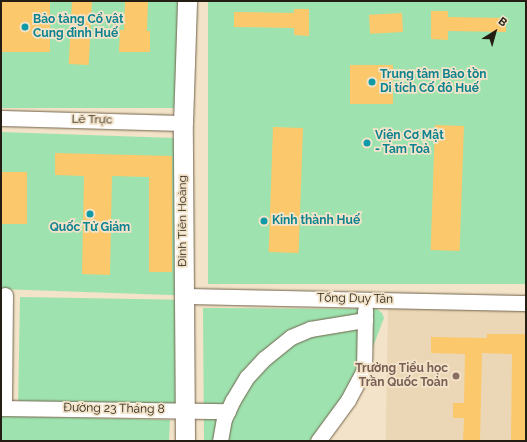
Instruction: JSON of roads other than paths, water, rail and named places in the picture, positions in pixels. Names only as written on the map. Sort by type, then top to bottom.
[{"type":"main road","name":"Đinh Tiên Hoàng","points":[[185,441],[183,123],[187,1]]},
{"type":"street","name":"Lê Trực","points":[[1,118],[183,123]]},
{"type":"street","points":[[3,408],[5,295]]},
{"type":"street","name":"Tống Duy Tân","points":[[183,296],[526,303]]},
{"type":"street","points":[[318,441],[348,400],[364,370],[365,299]]},
{"type":"street","points":[[220,441],[228,411],[247,377],[265,358],[291,336],[323,325],[365,320]]},
{"type":"street","name":"Đường 23 Tháng 8","points":[[3,408],[228,411]]},
{"type":"place","name":"Bảo tàng Cổ vật Cung đình Huế","points":[[25,27]]},
{"type":"place","name":"Trung tâm Bảo tồn Di tích Cố đô Huế","points":[[372,82]]},
{"type":"place","name":"Viện Cơ Mật - Tam Toà","points":[[367,143]]},
{"type":"place","name":"Quốc Tử Giám","points":[[90,214]]},
{"type":"place","name":"Kinh thành Huế","points":[[264,221]]},
{"type":"place","name":"Trường Tiểu học Trần Quốc Toản","points":[[456,376]]}]
